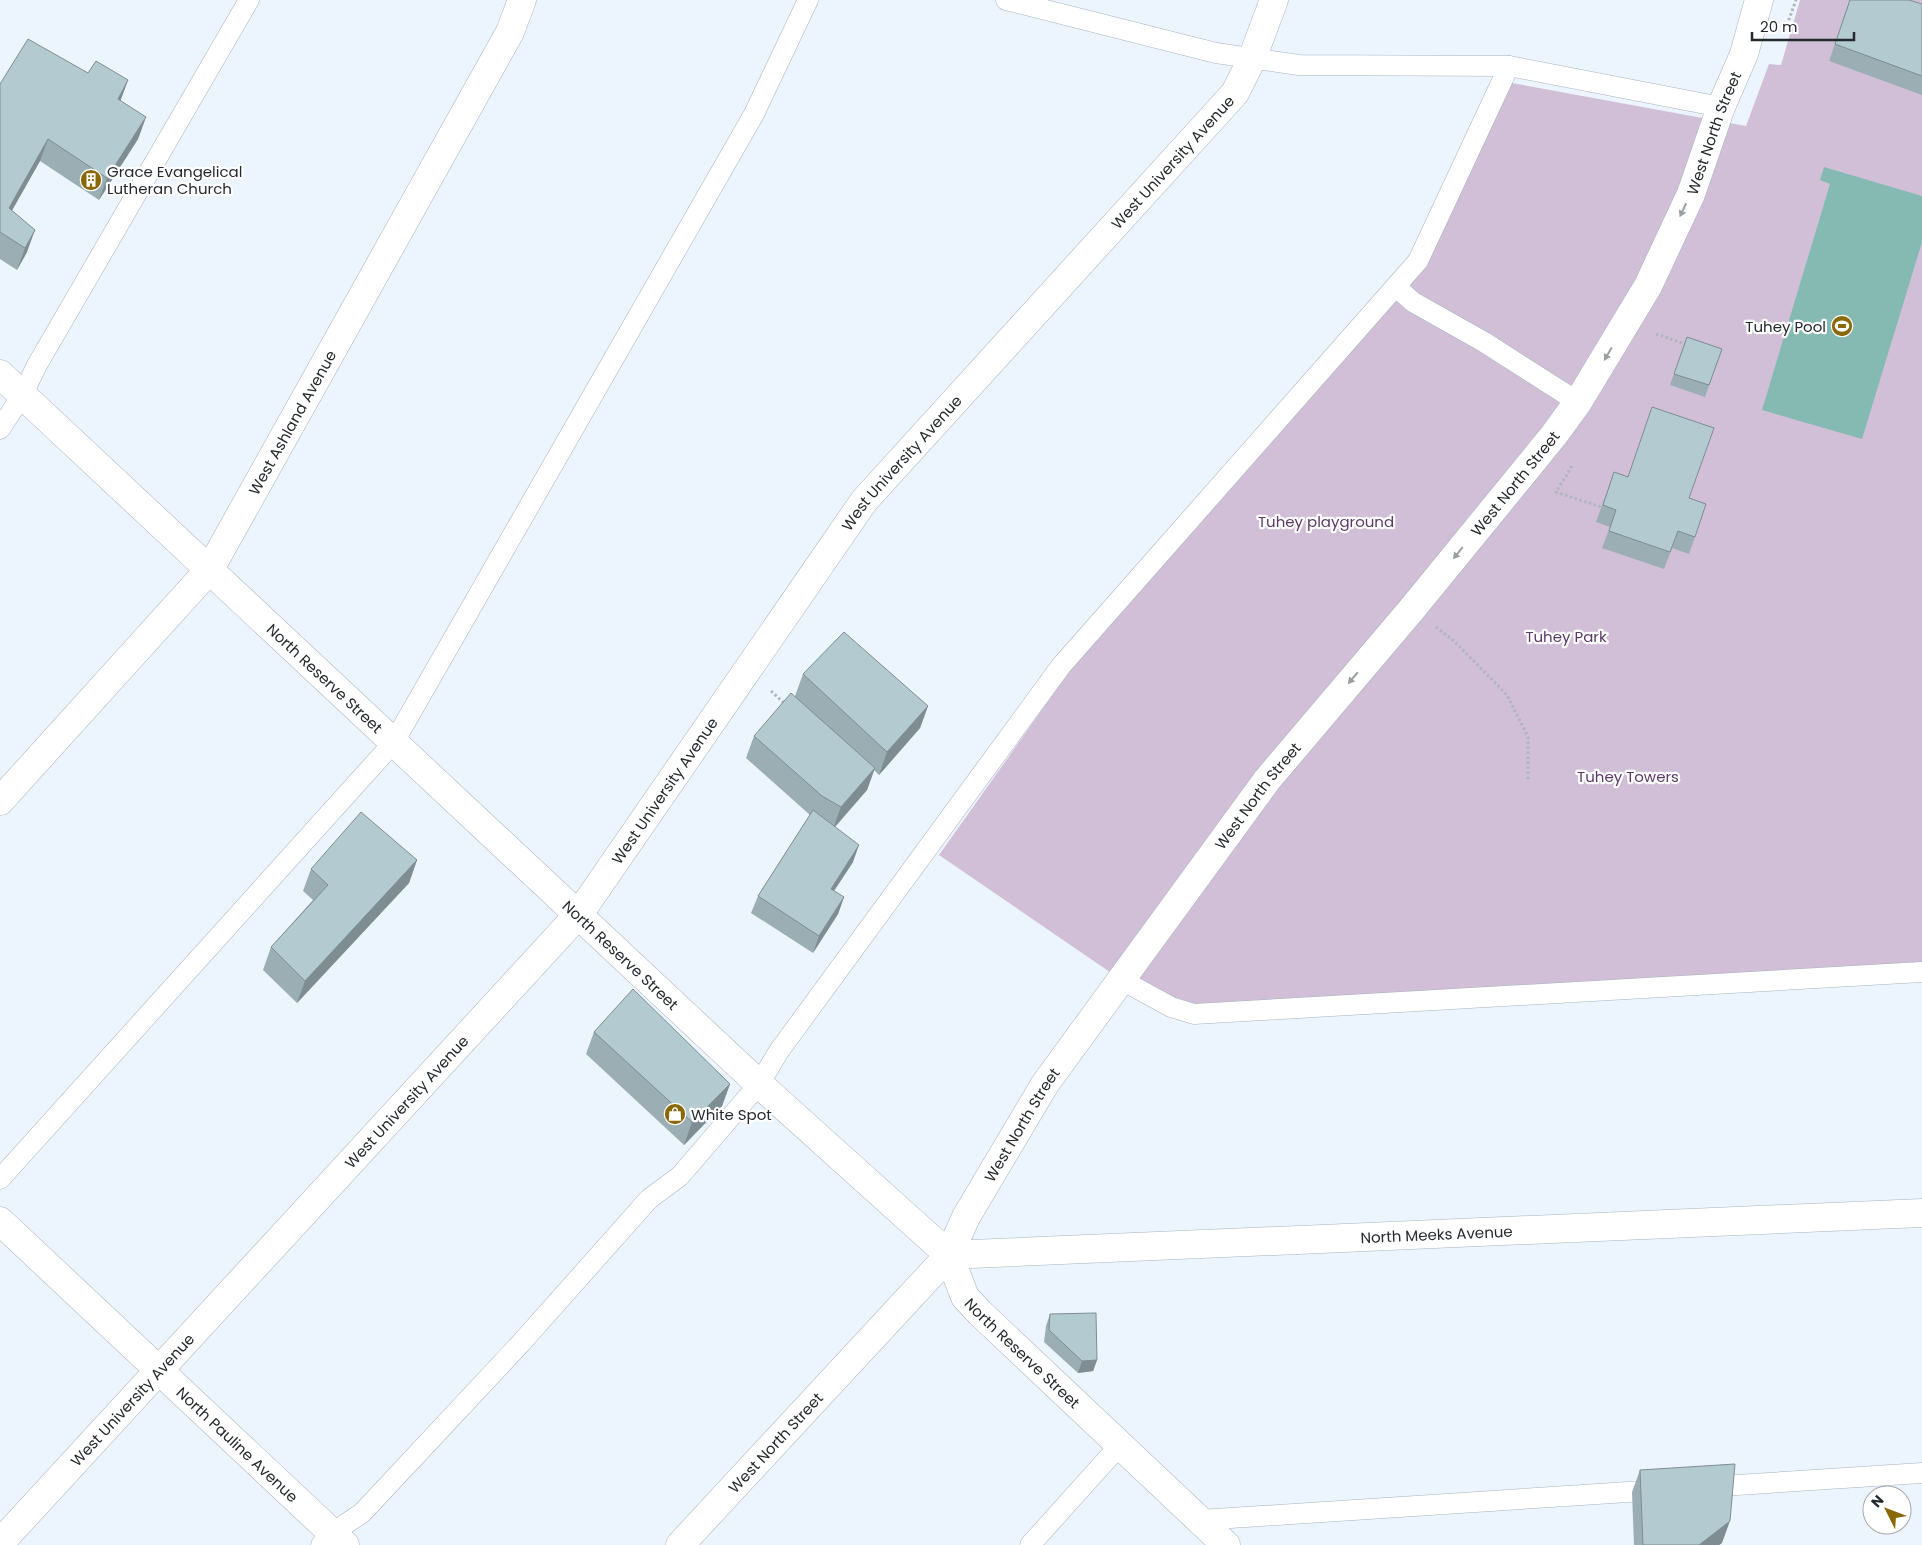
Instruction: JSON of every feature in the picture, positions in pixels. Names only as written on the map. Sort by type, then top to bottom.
[{"type":"street","name":"West Ashland Avenue","points":[[0,801],[210,569],[510,32],[522,0]]},
{"type":"street","name":"West University Avenue","points":[[0,1543],[579,914],[864,501],[1235,93],[1252,59],[1274,0]]},
{"type":"street","name":"West North Street","points":[[680,1545],[949,1255],[966,1217],[1045,1084],[1120,979],[1267,780],[1412,609],[1554,435],[1578,402],[1648,286],[1691,194],[1721,107],[1744,54],[1759,0]]},
{"type":"street","name":"North Reserve Street","points":[[0,374],[759,1084],[949,1255],[965,1297],[1226,1545]]},
{"type":"street","name":"North Meeks Avenue","points":[[949,1255],[1922,1214]]},
{"type":"street","name":"North Pauline Avenue","points":[[0,1221],[159,1371],[333,1541]]},
{"type":"lane","points":[[0,429],[23,394],[37,365],[249,0]]},
{"type":"lane","points":[[0,1179],[394,742],[754,114],[808,0]]},
{"type":"lane","points":[[1006,0],[1216,53],[1252,59],[1299,65],[1509,66],[1721,107]]},
{"type":"lane","points":[[333,1541],[362,1513],[521,1343],[649,1199],[680,1176],[759,1084],[785,1043],[1061,666],[1418,261],[1509,66]]},
{"type":"lane","points":[[1396,287],[1413,302],[1484,342],[1578,402]]},
{"type":"lane","points":[[1120,979],[1172,1007],[1194,1014],[1922,972]]},
{"type":"lane","points":[[1030,1545],[1120,1445]]},
{"type":"lane","points":[[1200,1520],[1922,1473]]},
{"type":"path","points":[[1655,334],[1692,347]]},
{"type":"path","points":[[1412,609],[1454,641],[1507,695],[1528,737],[1528,781]]},
{"type":"path","points":[[770,691],[792,710]]},
{"type":"green space","name":"Tuhey Park","points":[[1800,0],[1922,0],[1922,972],[1194,1014],[1120,979],[939,855],[1066,676],[1418,261],[1512,83],[1746,126],[1769,64],[1781,65]]},
{"type":"shaded area","name":"Tuhey Pool","points":[[1824,167],[1922,196],[1922,242],[1862,439],[1762,410],[1830,184],[1820,180]]},
{"type":"building","points":[[1850,0],[1909,0],[1922,4],[1922,76],[1835,44]]},
{"type":"building","name":"Grace Evangelical Lutheran Church","points":[[28,39],[88,73],[96,61],[128,80],[118,99],[146,117],[107,178],[48,139],[9,208],[35,230],[25,248],[0,232],[0,84]]},
{"type":"building","points":[[1687,337],[1722,349],[1709,385],[1674,374]]},
{"type":"building","points":[[1652,407],[1714,428],[1689,498],[1706,504],[1695,537],[1678,531],[1670,552],[1609,531],[1616,510],[1603,505],[1614,472],[1628,477]]},
{"type":"building","points":[[844,632],[928,706],[887,752],[803,674]]},
{"type":"building","points":[[791,693],[875,768],[841,807],[822,796],[754,736]]},
{"type":"building","points":[[813,810],[859,845],[831,889],[844,897],[819,936],[758,896]]},
{"type":"building","points":[[361,812],[417,860],[305,981],[271,947],[328,885],[311,869]]},
{"type":"building","points":[[633,989],[730,1084],[692,1122],[594,1032]]},
{"type":"building","points":[[1096,1313],[1097,1360],[1082,1361],[1049,1330],[1050,1314]]},
{"type":"building","points":[[1735,1464],[1730,1521],[1699,1545],[1643,1545],[1640,1470]]},
{"type":"place","name":"Grace Evangelical Lutheran Church","points":[[91,180]]},
{"type":"place","name":"Tuhey Pool","points":[[1842,326]]},
{"type":"place","name":"White Spot","points":[[675,1114]]},
{"type":"park label","name":"Tuhey playground","points":[[1326,521]]},
{"type":"park label","name":"Tuhey Towers","points":[[1628,776]]}]
